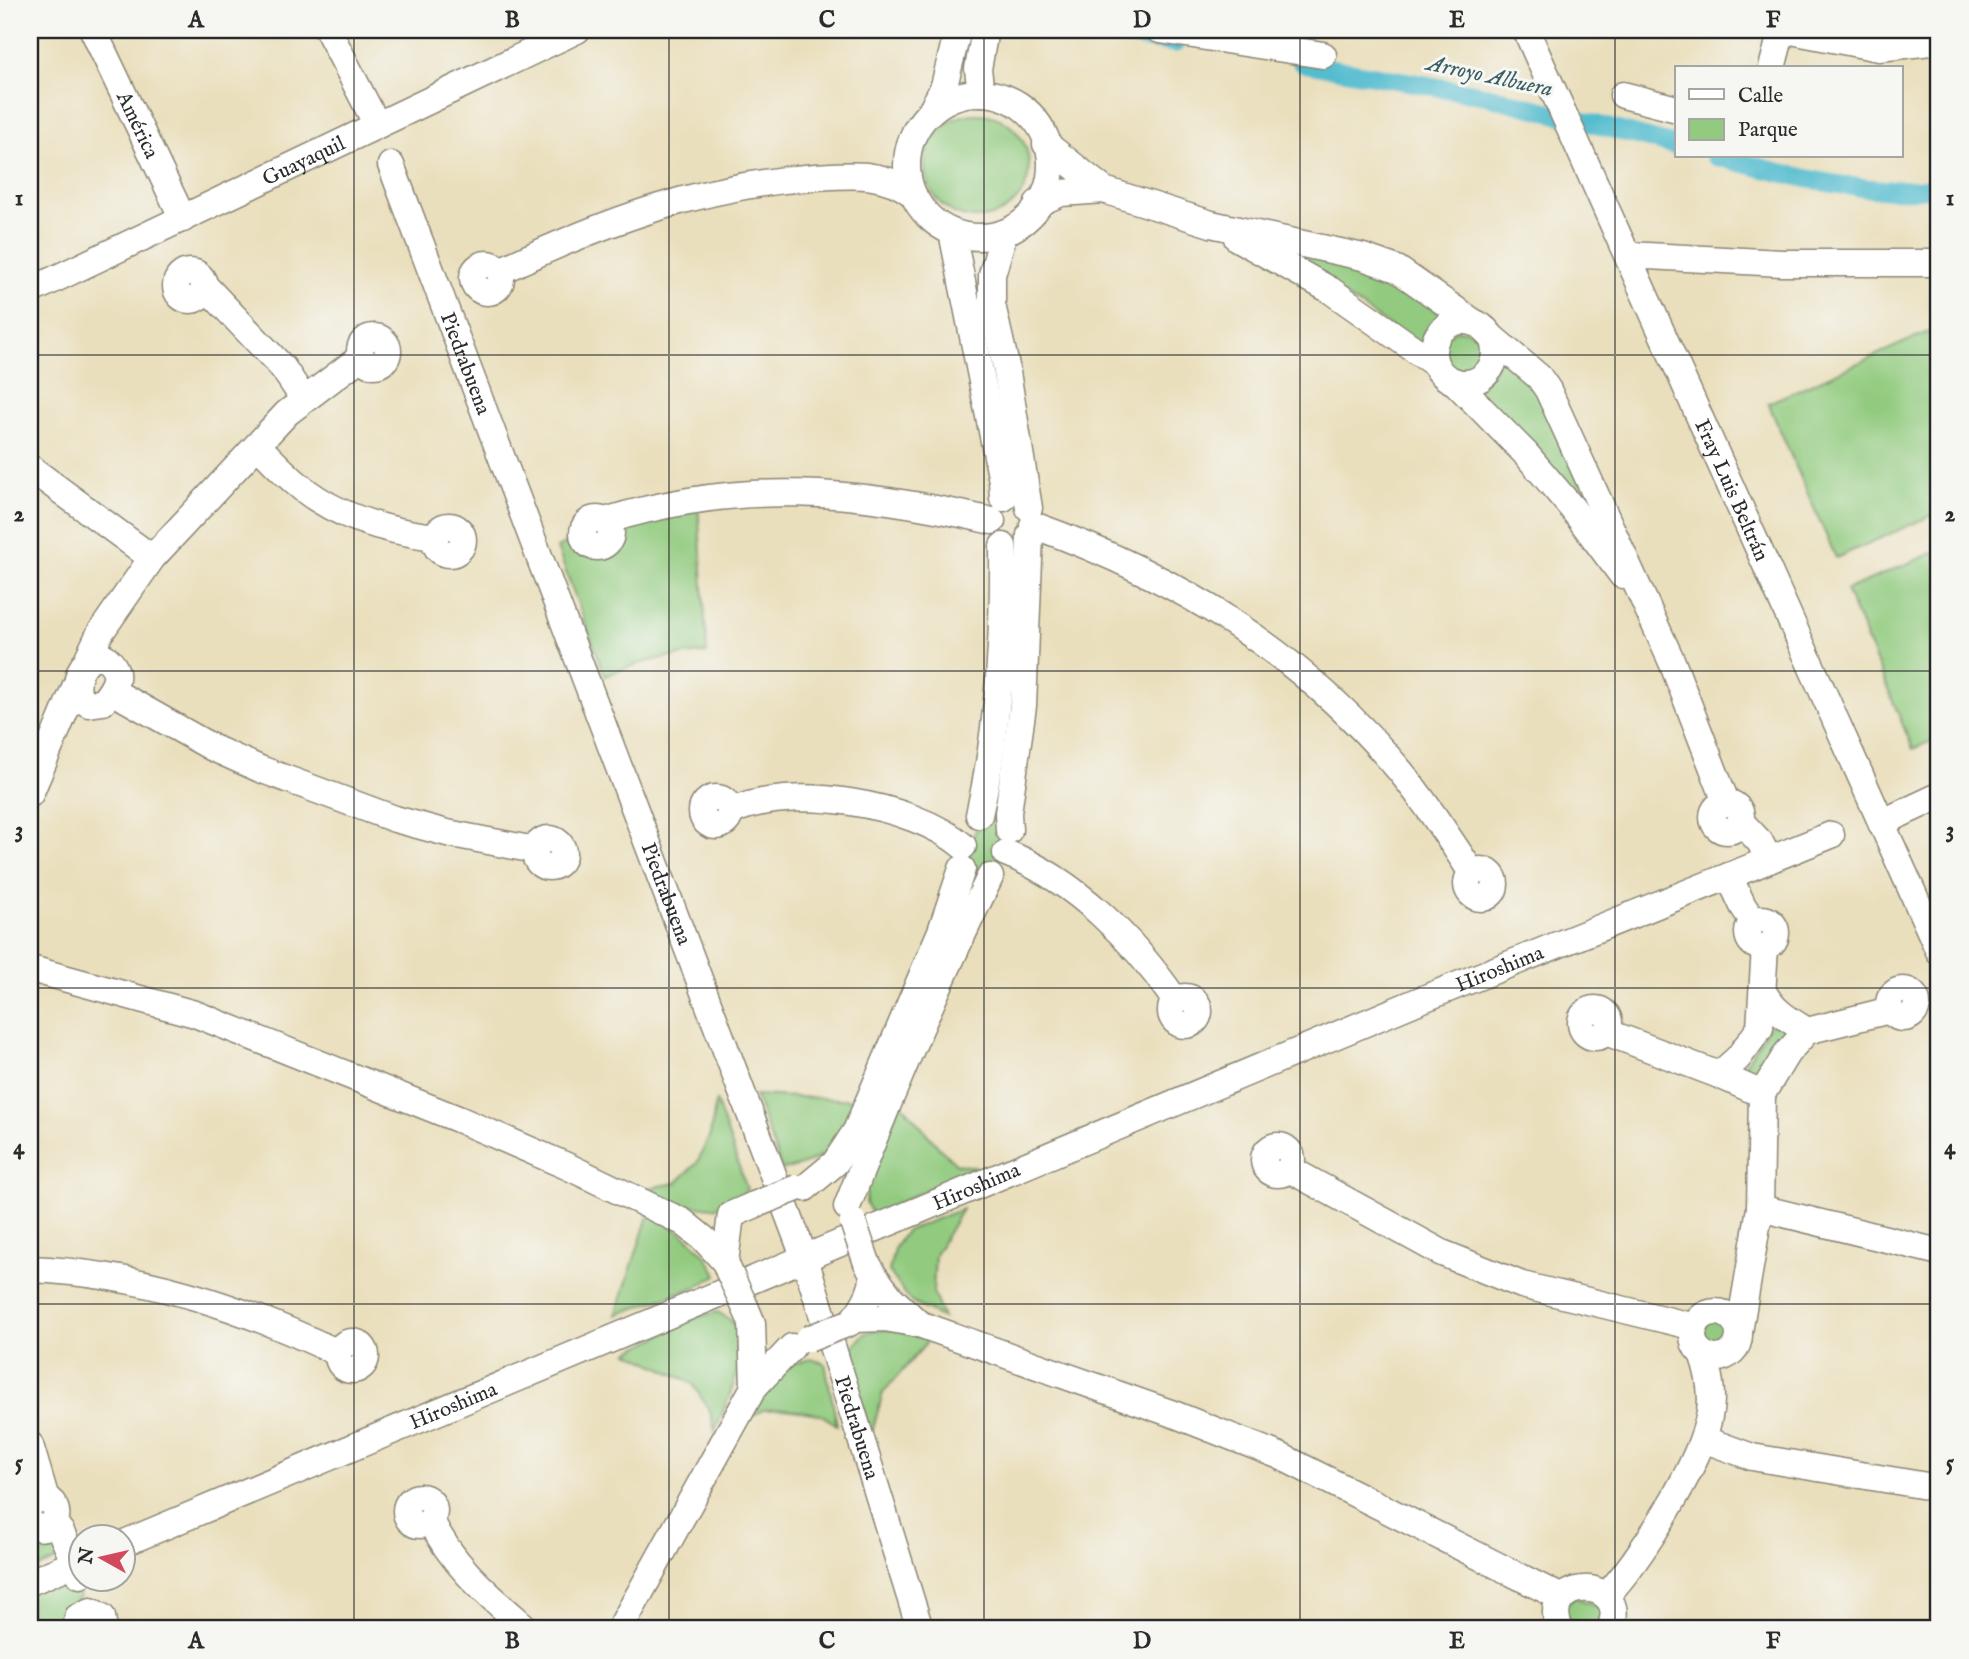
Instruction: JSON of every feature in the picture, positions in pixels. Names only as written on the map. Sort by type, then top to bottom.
[{"type":"street","name":"América","points":[[93,30],[183,219]]},
{"type":"street","points":[[328,30],[377,125]]},
{"type":"street","points":[[1160,30],[1323,55]]},
{"type":"street","name":"Fray Luis Beltrán","points":[[1526,30],[1939,951]]},
{"type":"street","points":[[1773,66],[1784,30],[1879,48],[1898,38],[1939,41]]},
{"type":"street","name":"Guayaquil","points":[[30,291],[569,32]]},
{"type":"street","points":[[932,110],[947,100],[964,94],[981,93],[1004,98],[1025,110],[1041,129],[1049,151],[1051,176],[1048,190],[1030,216],[1004,233],[985,238],[964,237],[926,215],[913,194],[907,174],[908,152],[917,128],[932,110],[944,86],[957,34]]},
{"type":"street","points":[[981,93],[978,69],[984,35]]},
{"type":"street","points":[[1623,95],[1675,108]]},
{"type":"street","points":[[1046,144],[1104,190],[1211,224],[1328,249],[1397,269],[1480,328],[1539,377],[1548,390],[1608,518],[1647,611],[1672,662],[1733,812],[1760,842],[1769,860]]},
{"type":"street","points":[[872,175],[908,152]]},
{"type":"street","name":"Piedrabuena","points":[[391,165],[805,1259],[920,1629]]},
{"type":"street","points":[[500,271],[556,244],[683,198],[775,180],[872,175],[903,186],[913,194]]},
{"type":"street","points":[[1038,203],[1061,193],[1104,190]]},
{"type":"street","points":[[1211,224],[1330,290],[1444,372],[1526,454],[1573,508],[1647,611]]},
{"type":"street","points":[[683,1222],[743,1210],[801,1188],[835,1163],[856,1131],[941,931],[970,826],[979,815],[991,758],[1000,676],[1003,546],[998,510],[1002,481],[952,232]]},
{"type":"street","points":[[850,1215],[934,997],[990,877],[1003,863],[1008,841],[1010,803],[1023,706],[1031,523],[1006,366],[992,305],[992,275],[1004,233]]},
{"type":"street","points":[[1628,255],[1782,263],[1939,263]]},
{"type":"street","points":[[204,285],[284,368],[303,398]]},
{"type":"street","points":[[1453,323],[1480,328],[1493,342],[1493,363],[1487,372],[1469,383],[1444,372],[1433,354],[1438,335],[1453,323]]},
{"type":"street","points":[[107,696],[89,704],[79,698],[81,674],[100,633],[152,558],[303,398],[360,357]]},
{"type":"street","points":[[258,446],[296,484],[329,505],[385,529],[435,537]]},
{"type":"street","points":[[30,468],[152,558]]},
{"type":"street","points":[[605,521],[675,502],[715,495],[840,494],[998,510],[1014,496],[1031,523],[1113,556],[1160,579],[1208,606],[1291,663],[1354,720],[1403,774],[1472,873]]},
{"type":"street","points":[[1003,546],[1013,547],[1024,542],[1031,523]]},
{"type":"street","points":[[37,752],[107,696],[117,676],[110,645],[116,611]]},
{"type":"street","points":[[30,794],[37,752],[81,674],[92,657],[105,657],[113,664]]},
{"type":"street","points":[[107,696],[260,769],[395,819],[447,833],[535,850]]},
{"type":"street","points":[[1881,823],[1939,796]]},
{"type":"street","points":[[730,812],[769,799],[836,800],[908,814],[951,836],[969,879],[981,881],[990,877]]},
{"type":"street","points":[[979,815],[998,811],[1004,818],[1008,841],[1090,906],[1144,959],[1175,1000]]},
{"type":"street","name":"Hiroshima","points":[[136,1538],[1405,1006],[1831,835]]},
{"type":"street","points":[[1719,1075],[1738,1058],[1760,1028],[1765,947],[1774,942],[1776,928],[1767,919],[1753,922],[1742,906],[1729,876]]},
{"type":"street","points":[[30,966],[207,1018],[458,1119],[569,1167],[683,1222],[704,1239],[727,1267],[749,1316],[766,1335],[800,1343]]},
{"type":"street","points":[[1763,991],[1769,1004],[1777,1012],[1807,1031]]},
{"type":"street","points":[[1606,1596],[1622,1580],[1672,1501],[1703,1439],[1710,1411],[1738,1339],[1759,1208],[1762,1094],[1787,1053],[1807,1031],[1890,1010]]},
{"type":"street","points":[[1606,1032],[1762,1094]]},
{"type":"street","points":[[1289,1169],[1442,1254],[1494,1275],[1522,1285],[1704,1320],[1721,1312],[1733,1319],[1738,1339]]},
{"type":"street","points":[[801,1188],[824,1191],[850,1215],[870,1269],[891,1298],[919,1324]]},
{"type":"street","points":[[1759,1208],[1939,1252]]},
{"type":"street","points":[[727,1267],[743,1210]]},
{"type":"street","points":[[30,1269],[67,1270],[156,1285],[219,1302],[289,1329],[338,1353]]},
{"type":"street","points":[[852,1321],[870,1288],[870,1269]]},
{"type":"street","points":[[1710,1411],[1710,1376],[1702,1353],[1694,1342],[1704,1320],[1728,1300],[1750,1270]]},
{"type":"street","points":[[749,1316],[754,1387]]},
{"type":"street","points":[[620,1629],[754,1387],[800,1343],[852,1321],[885,1318],[919,1324],[1176,1415],[1280,1456],[1562,1598]]},
{"type":"street","points":[[1702,1353],[1717,1358],[1725,1356],[1738,1339]]},
{"type":"street","points":[[1703,1439],[1752,1457],[1939,1488]]},
{"type":"street","points":[[30,1445],[40,1512],[61,1532],[66,1542]]},
{"type":"street","points":[[431,1520],[441,1542],[457,1563],[527,1629]]},
{"type":"street","points":[[30,1582],[66,1573]]},
{"type":"street","points":[[1560,1629],[1556,1616],[1562,1598],[1570,1591],[1589,1587],[1606,1596],[1614,1613],[1610,1629]]},
{"type":"street","points":[[87,1592],[97,1625]]},
{"type":"green space","points":[[977,114],[997,118],[1014,129],[1025,146],[1029,166],[1025,186],[1014,203],[997,214],[977,218],[957,214],[940,203],[929,186],[925,166],[929,146],[940,129],[957,118]]},
{"type":"green space","points":[[1282,254],[1323,256],[1383,273],[1445,316],[1432,331],[1426,350]]},
{"type":"green space","points":[[1939,327],[1939,512],[1836,558],[1768,403]]},
{"type":"green space","points":[[1462,330],[1478,336],[1484,352],[1478,368],[1462,374],[1446,368],[1440,352],[1446,336]]},
{"type":"green space","points":[[1500,353],[1534,384],[1614,553],[1468,390],[1489,376]]},
{"type":"green space","points":[[698,502],[707,653],[655,660],[605,676],[557,548],[572,540],[576,547],[588,556],[605,554],[613,550],[620,528]]},
{"type":"green space","points":[[1939,550],[1939,738],[1913,749],[1846,590]]},
{"type":"green space","points":[[992,818],[998,820],[1000,827],[999,854],[986,871],[975,870],[969,865],[970,843],[980,825]]},
{"type":"green space","points":[[1772,1022],[1792,1032],[1758,1082],[1740,1072]]},
{"type":"green space","points":[[755,1095],[861,1100],[839,1138],[823,1155],[782,1170]]},
{"type":"green space","points":[[716,1100],[747,1189],[736,1203],[712,1208],[681,1204],[643,1189],[676,1183],[697,1163],[710,1135]]},
{"type":"green space","points":[[901,1103],[940,1149],[957,1164],[975,1167],[873,1215],[866,1203],[867,1181]]},
{"type":"green space","points":[[962,1209],[935,1255],[933,1292],[943,1318],[911,1302],[889,1271],[894,1249],[906,1231]]},
{"type":"green space","points":[[649,1213],[697,1247],[717,1275],[698,1286],[616,1315]]},
{"type":"green space","points":[[718,1312],[731,1321],[738,1332],[740,1346],[736,1376],[715,1431],[710,1411],[692,1383],[628,1352],[697,1317]]},
{"type":"green space","points":[[1715,1320],[1726,1324],[1730,1335],[1726,1346],[1715,1350],[1704,1346],[1700,1335],[1704,1324]]},
{"type":"green space","points":[[874,1330],[894,1330],[929,1340],[883,1393],[871,1436],[856,1381],[853,1347],[864,1334]]},
{"type":"green space","points":[[810,1359],[825,1363],[837,1425],[820,1414],[785,1409],[763,1410],[739,1424],[789,1365]]},
{"type":"green space","points":[[30,1535],[50,1537],[62,1558],[30,1571]]},
{"type":"green space","points":[[66,1577],[66,1592],[78,1592],[80,1597],[70,1605],[63,1616],[65,1629],[30,1629],[30,1589]]},
{"type":"green space","points":[[1574,1597],[1603,1608],[1599,1629],[1568,1629],[1565,1606]]},
{"type":"waterway","name":"Arroyo Albuera","points":[[1084,30],[1176,43]]},
{"type":"waterway","name":"Arroyo Albuera","points":[[1302,63],[1488,96],[1675,145]]},
{"type":"waterway","name":"Arroyo Albuera","points":[[1723,158],[1797,177],[1855,187],[1911,190],[1939,187]]}]
